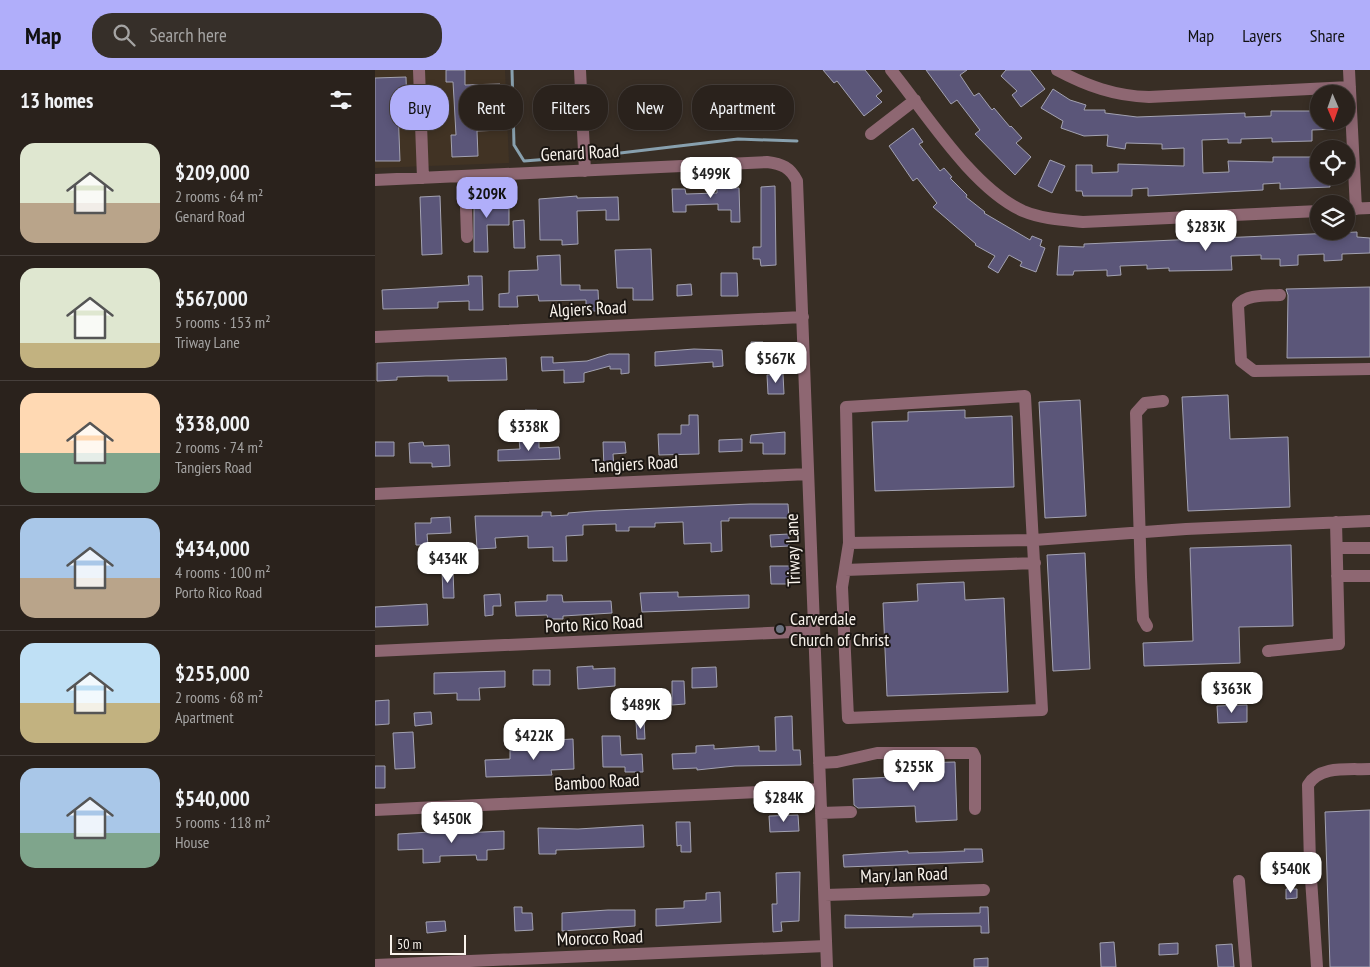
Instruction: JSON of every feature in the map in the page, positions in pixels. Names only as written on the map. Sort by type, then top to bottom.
[{"type":"street","points":[[419,70],[423,178]]},
{"type":"street","points":[[580,70],[585,171]]},
{"type":"street","points":[[891,70],[978,177],[1000,197],[1024,211],[1051,219],[1083,222],[1310,211]]},
{"type":"street","points":[[1057,70],[1098,89],[1123,96],[1149,97],[1310,89]]},
{"type":"street","points":[[1349,70],[1350,85]]},
{"type":"street","points":[[871,134],[915,100]]},
{"type":"street","points":[[1350,130],[1351,195]]},
{"type":"street","name":"Genard Road","points":[[375,180],[756,163]]},
{"type":"street","name":"Triway Lane","points":[[756,163],[781,164],[791,171],[797,180],[827,967]]},
{"type":"street","points":[[465,176],[467,236]]},
{"type":"street","points":[[1355,209],[1370,208]]},
{"type":"street","points":[[1280,295],[1252,297],[1242,300],[1238,305],[1241,361],[1247,367],[1254,371],[1285,372],[1370,369]]},
{"type":"street","name":"Algiers Road","points":[[375,337],[803,317]]},
{"type":"street","points":[[1025,396],[1034,540],[1042,710],[848,718],[842,587],[849,543],[845,407],[1025,396]]},
{"type":"street","points":[[1147,626],[1143,619],[1138,532],[1136,413],[1145,403],[1163,401]]},
{"type":"street","name":"Tangiers Road","points":[[375,494],[808,474]]},
{"type":"street","points":[[849,543],[1034,540],[1138,532],[1370,521]]},
{"type":"street","points":[[1268,651],[1339,644],[1336,522]]},
{"type":"street","points":[[1337,548],[1370,548]]},
{"type":"street","points":[[845,570],[1035,563]]},
{"type":"street","points":[[1337,576],[1370,576]]},
{"type":"street","name":"Porto Rico Road","points":[[375,652],[814,631]]},
{"type":"street","points":[[819,763],[837,762],[877,753],[968,752],[975,757],[975,808]]},
{"type":"street","points":[[1317,967],[1311,883],[1309,785],[1314,776],[1324,772],[1370,769]]},
{"type":"street","name":"Bamboo Road","points":[[375,810],[820,789]]},
{"type":"street","points":[[821,813],[851,812]]},
{"type":"street","points":[[1239,881],[1246,967]]},
{"type":"street","name":"Mary Jan Road","points":[[825,895],[984,890]]},
{"type":"street","name":"Morocco Road","points":[[375,966],[827,946]]},
{"type":"shaded area","points":[[375,70],[505,70],[506,85],[459,85],[459,130],[508,130],[509,163],[375,168]]},
{"type":"building","points":[[446,70],[465,70],[465,85],[459,85],[459,130],[502,130],[477,131],[478,156],[452,157],[451,135],[456,135],[453,82],[446,82]]},
{"type":"building","points":[[823,70],[865,70],[882,91],[876,96],[882,102],[864,116],[837,81],[834,83]]},
{"type":"building","points":[[926,70],[967,70],[960,75],[974,96],[979,93],[992,110],[994,108],[1011,126],[1022,138],[1016,143],[1031,157],[1015,175],[975,134],[980,130],[957,100],[951,104]]},
{"type":"building","points":[[1006,70],[1030,70],[1045,89],[1021,107],[1012,95],[1017,91],[1001,76]]},
{"type":"building","points":[[406,77],[406,85],[390,85],[390,130],[399,130],[400,161],[375,161],[375,78]]},
{"type":"building","points":[[500,84],[500,85],[465,85]]},
{"type":"building","points":[[1053,89],[1070,100],[1086,105],[1084,110],[1105,110],[1105,113],[1137,117],[1245,113],[1245,117],[1271,116],[1271,111],[1310,111],[1312,140],[1310,141],[1272,142],[1272,138],[1241,139],[1241,143],[1228,143],[1228,139],[1202,140],[1203,173],[1229,172],[1228,161],[1273,162],[1273,157],[1310,157],[1310,185],[1330,185],[1330,187],[1280,189],[1280,183],[1263,184],[1263,190],[1148,196],[1148,188],[1132,189],[1132,196],[1083,196],[1082,191],[1076,191],[1076,165],[1092,165],[1092,173],[1118,172],[1118,164],[1184,166],[1184,148],[1162,149],[1162,144],[1126,143],[1125,149],[1107,146],[1108,135],[1084,136],[1061,128],[1063,121],[1041,108]]},
{"type":"building","points":[[913,128],[923,142],[919,144],[940,171],[944,168],[952,177],[950,178],[967,195],[966,197],[984,213],[1030,240],[1032,236],[1042,240],[1040,246],[1045,248],[1036,272],[1020,266],[1022,262],[1009,255],[998,273],[988,267],[995,256],[975,245],[933,207],[937,203],[917,178],[913,181],[889,146]]},
{"type":"building","points":[[1050,160],[1065,166],[1052,193],[1038,186]]},
{"type":"building","points":[[731,179],[732,188],[739,188],[740,222],[731,222],[731,210],[718,210],[718,204],[686,205],[686,212],[673,212],[672,189],[685,189],[686,194],[717,193],[717,180]]},
{"type":"building","points":[[775,186],[776,265],[761,266],[760,259],[753,259],[753,247],[761,247],[761,187]]},
{"type":"building","points":[[474,193],[486,193],[486,202],[509,202],[509,225],[487,225],[488,252],[474,252]]},
{"type":"building","points":[[440,196],[442,254],[422,255],[420,197]]},
{"type":"building","points":[[577,196],[577,198],[618,197],[619,220],[606,220],[606,210],[577,211],[578,244],[562,245],[562,240],[540,240],[539,199]]},
{"type":"building","points":[[524,220],[525,248],[514,248],[513,221]]},
{"type":"building","points":[[1355,232],[1357,232],[1357,237],[1370,238],[1370,253],[1342,254],[1342,260],[1324,261],[1324,254],[1298,255],[1298,265],[1280,266],[1280,259],[1261,259],[1261,255],[1231,256],[1232,270],[1169,271],[1169,268],[1147,269],[1147,265],[1120,266],[1121,275],[1107,276],[1107,270],[1074,271],[1073,275],[1057,275],[1059,246],[1084,247],[1084,244],[1310,234],[1310,240],[1355,240]]},
{"type":"building","points":[[651,249],[653,300],[633,300],[633,288],[617,288],[615,250]]},
{"type":"building","points":[[560,255],[561,285],[580,285],[580,290],[598,290],[599,311],[586,311],[586,300],[539,301],[538,295],[517,296],[518,307],[499,307],[499,294],[509,293],[509,271],[538,270],[537,256]]},
{"type":"building","points":[[721,273],[737,273],[738,296],[721,296]]},
{"type":"building","points":[[468,276],[482,276],[483,310],[469,310],[469,301],[438,302],[438,308],[383,309],[382,290],[469,285]]},
{"type":"building","points":[[691,284],[692,295],[677,296],[677,285]]},
{"type":"building","points":[[1370,287],[1370,357],[1287,358],[1288,295],[1286,289]]},
{"type":"building","points":[[751,342],[763,342],[764,364],[752,365]]},
{"type":"building","points":[[694,349],[722,350],[723,366],[713,367],[713,362],[655,366],[655,352]]},
{"type":"building","points":[[609,354],[629,354],[629,373],[621,374],[621,369],[610,369],[610,366],[584,373],[584,382],[564,383],[564,370],[542,371],[541,357],[553,357],[553,363],[587,361]]},
{"type":"building","points":[[506,358],[507,380],[448,381],[448,376],[426,376],[397,377],[397,380],[377,381],[377,363]]},
{"type":"building","points":[[783,374],[784,394],[768,394],[767,375]]},
{"type":"building","points":[[1228,395],[1230,439],[1288,437],[1290,507],[1188,511],[1182,397]]},
{"type":"building","points":[[1080,400],[1086,516],[1045,518],[1039,402]]},
{"type":"building","points":[[525,410],[537,410],[538,421],[525,422]]},
{"type":"building","points":[[965,410],[965,418],[1012,416],[1014,487],[875,491],[872,422],[908,421],[908,412]]},
{"type":"building","points":[[689,415],[698,415],[699,454],[659,455],[658,434],[681,434],[681,425],[689,425]]},
{"type":"building","points":[[785,432],[785,454],[763,454],[763,443],[750,443],[751,435]]},
{"type":"building","points":[[539,438],[539,448],[559,447],[560,459],[498,461],[498,450],[520,449],[519,439]]},
{"type":"building","points":[[742,439],[742,451],[719,452],[719,440]]},
{"type":"building","points":[[375,442],[394,442],[394,456],[375,456]]},
{"type":"building","points":[[423,442],[424,446],[449,445],[450,466],[432,467],[432,463],[410,463],[409,443]]},
{"type":"building","points":[[603,442],[625,442],[626,453],[613,454],[614,469],[604,469]]},
{"type":"building","points":[[788,504],[789,518],[729,518],[729,521],[721,521],[722,551],[711,552],[711,543],[684,544],[683,522],[655,523],[655,527],[629,527],[629,531],[616,531],[616,524],[583,525],[583,535],[566,536],[567,561],[553,561],[553,547],[528,548],[528,536],[495,538],[496,548],[477,549],[475,516],[542,516],[542,512],[551,512],[551,516],[593,511]]},
{"type":"building","points":[[450,517],[451,533],[427,534],[428,545],[416,545],[415,523],[431,523],[431,518]]},
{"type":"building","points":[[789,534],[789,546],[771,547],[770,535]]},
{"type":"building","points":[[1291,545],[1293,626],[1239,627],[1240,663],[1144,666],[1143,643],[1193,641],[1190,548]]},
{"type":"building","points":[[1085,553],[1090,669],[1053,671],[1047,555]]},
{"type":"building","points":[[770,566],[792,566],[792,584],[771,584]]},
{"type":"building","points":[[442,570],[453,570],[454,598],[443,598]]},
{"type":"building","points":[[964,582],[965,600],[1004,598],[1008,692],[887,696],[883,603],[918,601],[917,584]]},
{"type":"building","points":[[678,592],[678,597],[749,595],[749,608],[642,612],[640,593]]},
{"type":"building","points":[[500,594],[501,606],[493,606],[493,615],[485,616],[484,595]]},
{"type":"building","points":[[547,595],[562,595],[563,602],[611,601],[612,613],[563,616],[563,619],[548,619],[547,615],[516,616],[515,602],[547,601]]},
{"type":"building","points":[[427,604],[428,625],[375,627],[375,607]]},
{"type":"building","points":[[593,666],[593,669],[615,668],[615,686],[578,689],[577,667]]},
{"type":"building","points":[[716,667],[717,687],[692,688],[692,668]]},
{"type":"building","points":[[533,670],[550,670],[550,685],[533,685]]},
{"type":"building","points":[[505,671],[505,687],[479,688],[480,700],[457,700],[457,693],[434,694],[434,673]]},
{"type":"building","points":[[672,681],[684,681],[685,704],[672,705]]},
{"type":"building","points":[[389,700],[389,724],[375,725],[375,701]]},
{"type":"building","points":[[1247,705],[1247,722],[1218,723],[1217,706]]},
{"type":"building","points":[[431,712],[432,724],[415,726],[414,713]]},
{"type":"building","points":[[792,716],[793,750],[800,750],[801,765],[735,766],[697,770],[697,768],[673,769],[672,754],[696,753],[696,746],[714,745],[714,749],[759,746],[759,751],[776,751],[775,717]]},
{"type":"building","points":[[636,721],[644,721],[645,739],[637,739]]},
{"type":"building","points":[[413,732],[415,768],[395,769],[393,733]]},
{"type":"building","points":[[602,736],[620,736],[621,755],[642,754],[643,772],[625,772],[625,767],[603,767]]},
{"type":"building","points":[[573,739],[574,769],[551,770],[552,775],[486,777],[485,760],[510,759],[510,748],[557,747],[556,740]]},
{"type":"building","points":[[955,762],[957,820],[916,822],[915,806],[858,808],[854,805],[853,779],[914,776],[914,763]]},
{"type":"building","points":[[375,766],[385,766],[385,788],[375,788]]},
{"type":"building","points":[[1370,810],[1370,967],[1330,967],[1325,812]]},
{"type":"building","points":[[798,815],[799,831],[770,832],[769,816]]},
{"type":"building","points":[[676,822],[690,822],[691,852],[681,852],[681,845],[677,846]]},
{"type":"building","points":[[643,825],[644,847],[556,850],[556,854],[539,854],[538,828],[578,829]]},
{"type":"building","points":[[462,830],[462,833],[504,831],[504,849],[487,850],[487,860],[477,860],[476,855],[440,856],[440,862],[423,863],[423,849],[398,850],[398,834]]},
{"type":"building","points":[[964,849],[982,849],[983,862],[844,867],[843,855],[908,851],[908,853],[965,851]]},
{"type":"building","points":[[800,872],[799,921],[781,922],[782,931],[773,932],[772,904],[777,904],[776,873]]},
{"type":"building","points":[[1286,889],[1297,889],[1297,898],[1286,899]]},
{"type":"building","points":[[720,892],[721,922],[656,926],[656,909],[684,908],[684,901],[706,900],[706,893]]},
{"type":"building","points":[[514,907],[522,907],[522,913],[532,913],[533,930],[515,931]]},
{"type":"building","points":[[980,907],[988,907],[989,933],[981,933],[981,926],[845,928],[845,915],[913,917],[913,914],[980,913]]},
{"type":"building","points":[[635,910],[635,926],[562,931],[562,913]]},
{"type":"building","points":[[445,921],[446,931],[427,933],[426,922]]},
{"type":"building","points":[[1114,942],[1116,967],[1101,967],[1100,943]]},
{"type":"building","points":[[1178,943],[1178,954],[1159,955],[1159,944]]},
{"type":"building","points":[[1232,944],[1234,967],[1218,967],[1216,945]]},
{"type":"building","points":[[988,958],[988,967],[974,967],[974,959]]},
{"type":"waterway","points":[[512,70],[514,145],[524,161],[575,157]]},
{"type":"waterway","points":[[595,156],[738,139],[797,141]]},
{"type":"place","name":"Carverdale Church of Christ","points":[[780,629]]}]
